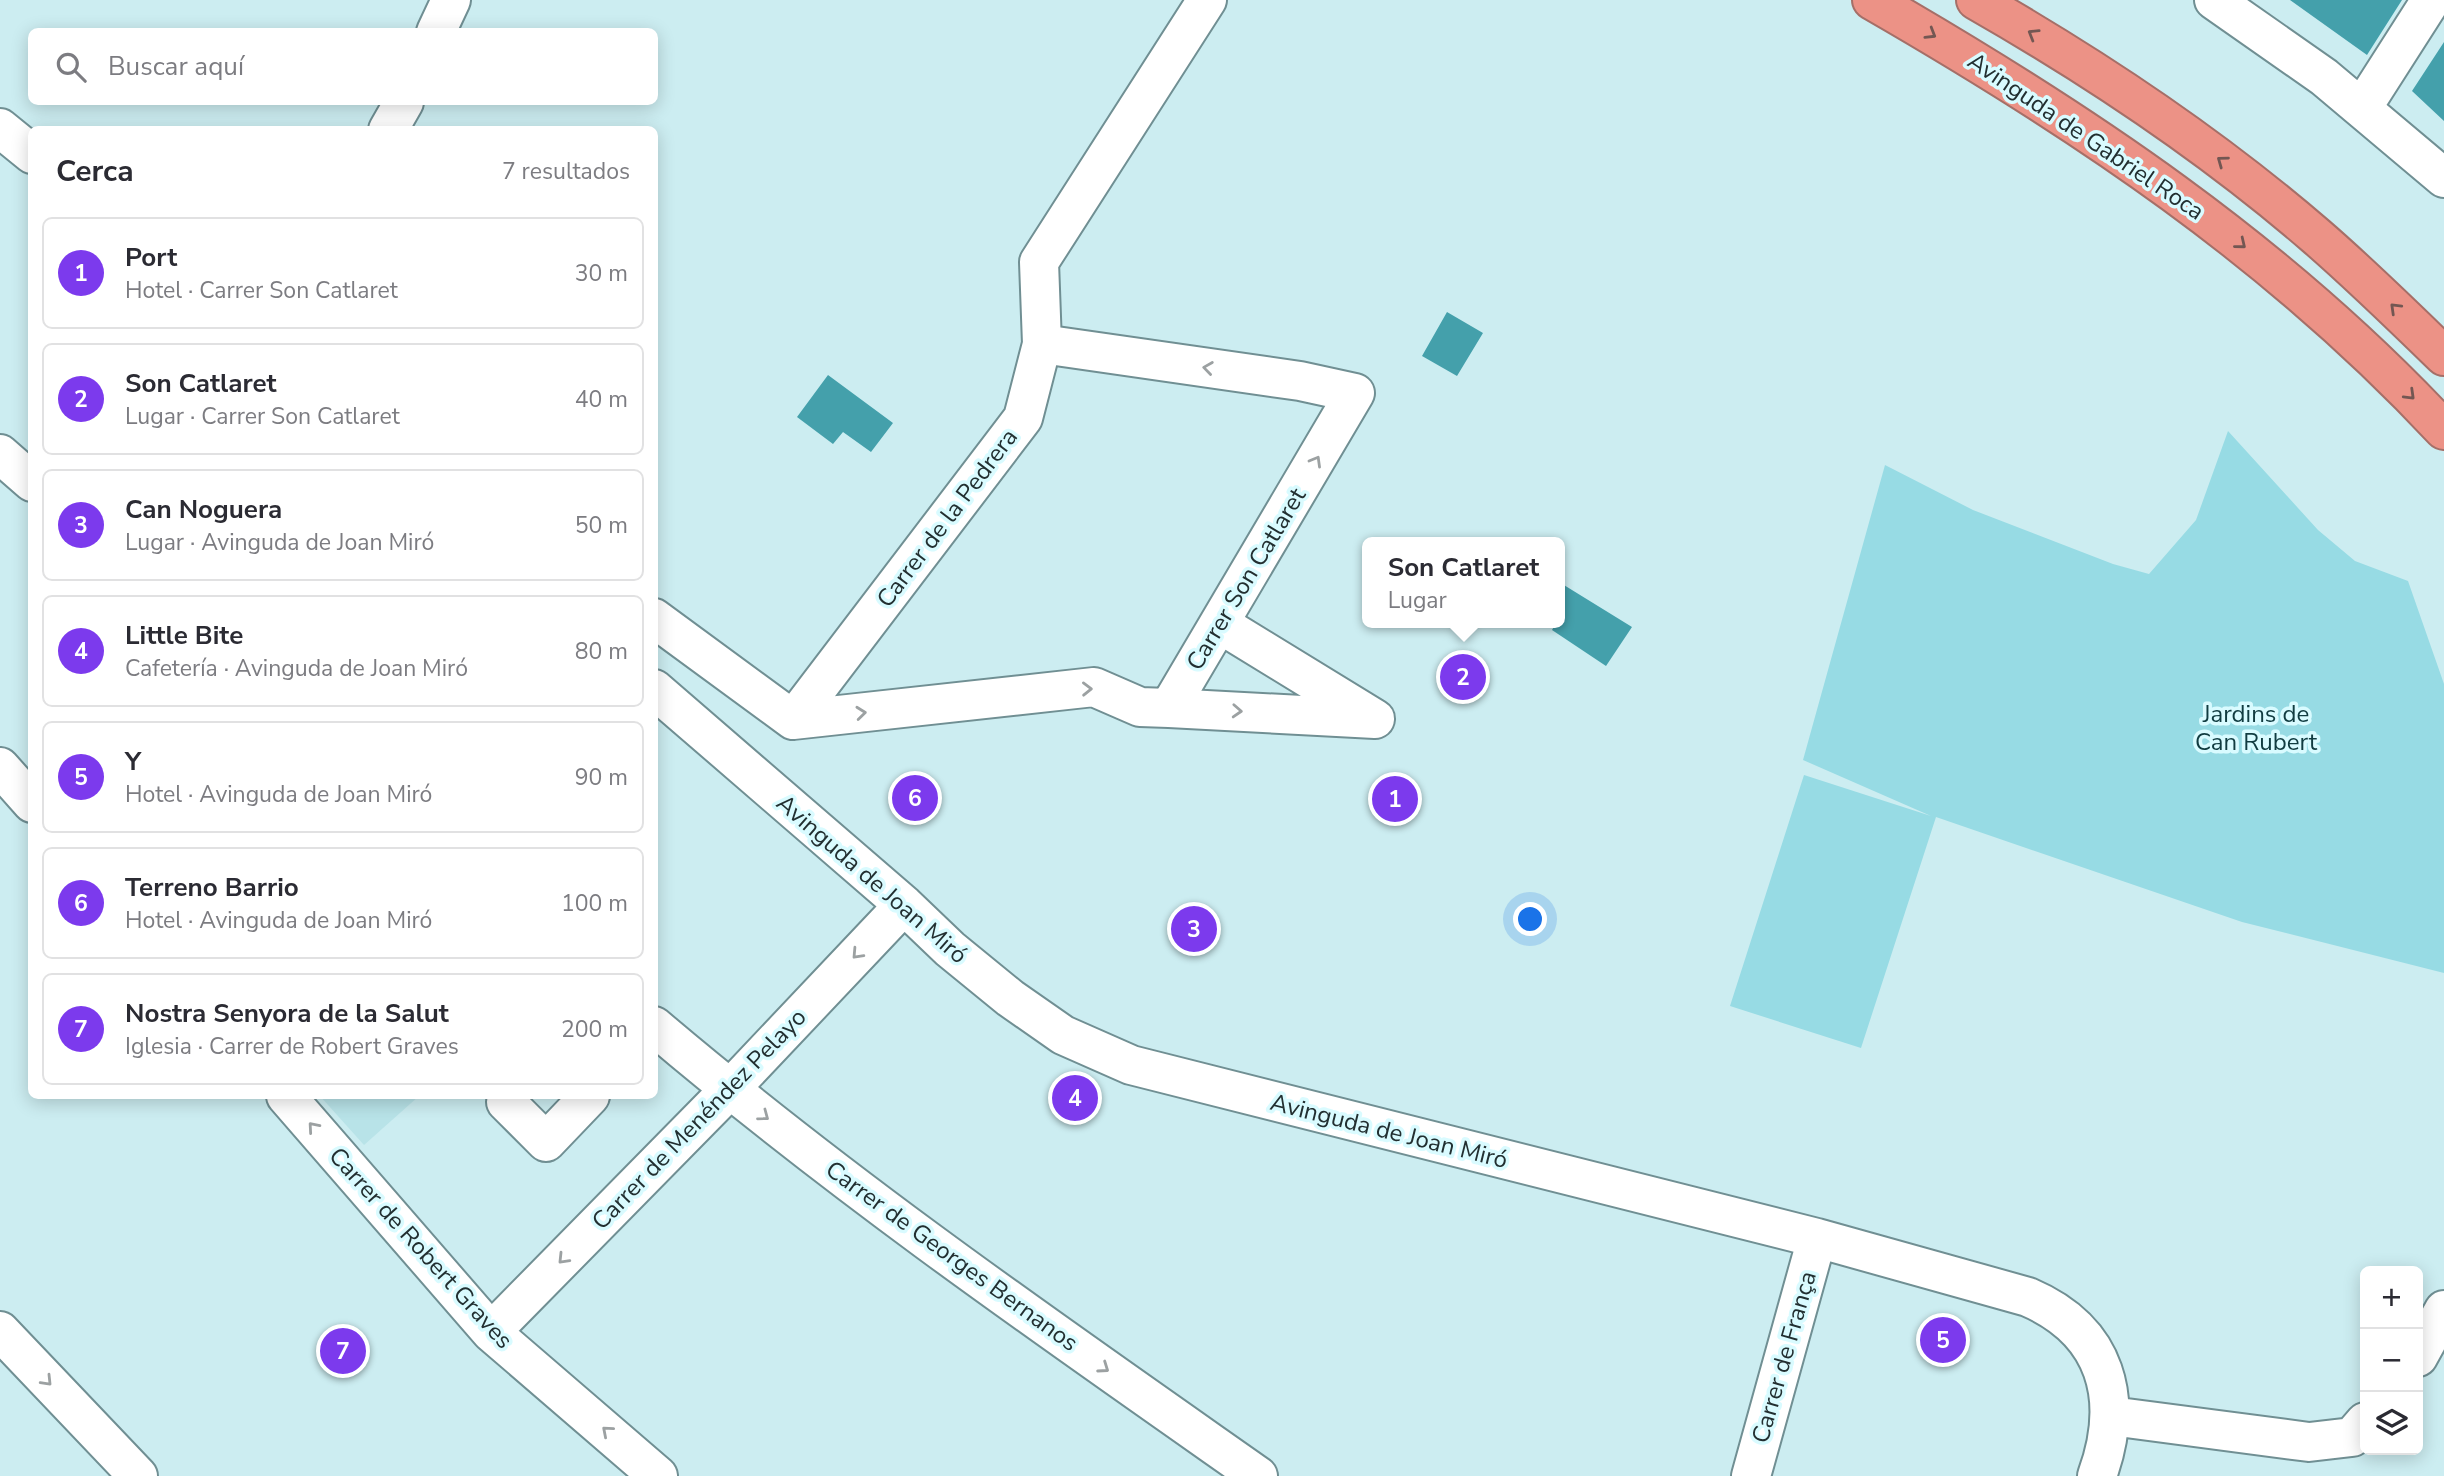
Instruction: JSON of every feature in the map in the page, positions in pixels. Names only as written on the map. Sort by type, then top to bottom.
[{"type":"highway","name":"Avinguda de Gabriel Roca","points":[[1871,0],[2048,105],[2202,213],[2314,306],[2444,430]]},
{"type":"highway","points":[[1976,0],[2084,65],[2240,174],[2316,235],[2444,356]]},
{"type":"street","points":[[438,28],[451,0]]},
{"type":"street","name":"Carrer de la Pedrera","points":[[793,720],[1023,418],[1042,344],[1039,262],[1207,0]]},
{"type":"street","points":[[2214,0],[2324,77],[2444,178]]},
{"type":"street","points":[[2362,108],[2431,0]]},
{"type":"street","points":[[390,126],[402,105]]},
{"type":"street","points":[[0,128],[28,151]]},
{"type":"street","name":"Carrer Son Catlaret","points":[[1042,344],[1300,381],[1356,393],[1169,708]]},
{"type":"street","points":[[0,454],[28,478]]},
{"type":"street","points":[[658,621],[793,720],[1094,687],[1140,708],[1375,719],[1220,624]]},
{"type":"street","name":"Avinguda de Joan Miró","points":[[658,692],[904,905],[950,949],[1010,998],[1063,1035],[1131,1065],[1817,1238],[2028,1297],[2046,1305],[2079,1331],[2107,1379],[2111,1416],[2097,1476]]},
{"type":"street","name":"Carrer de Menéndez Pelayo","points":[[491,1332],[729,1090],[904,905]]},
{"type":"street","name":"Carrer de Georges Bernanos","points":[[658,1029],[729,1090],[979,1280],[1258,1476]]},
{"type":"street","name":"Carrer de Robert Graves","points":[[289,1099],[491,1332],[658,1476]]},
{"type":"street","points":[[506,1102],[546,1142],[587,1099]]},
{"type":"street","name":"Carrer de França","points":[[1751,1476],[1817,1238]]},
{"type":"street","points":[[2423,1348],[2444,1310]]},
{"type":"street","points":[[0,1331],[138,1476]]},
{"type":"street","points":[[2111,1416],[2309,1442],[2352,1437],[2360,1428]]},
{"type":"shaded area","points":[[2290,0],[2402,0],[2367,55]]},
{"type":"shaded area","points":[[2444,42],[2444,121],[2412,91]]},
{"type":"shaded area","points":[[1447,312],[1483,333],[1457,376],[1422,356]]},
{"type":"shaded area","points":[[828,375],[893,423],[871,452],[843,432],[833,444],[797,417]]},
{"type":"shaded area","points":[[1565,586],[1632,627],[1606,666],[1552,630],[1565,628]]},
{"type":"shaded area","points":[[323,1099],[416,1099],[364,1145]]},
{"type":"green space","name":"Jardins de Can Rubert","points":[[2228,431],[2318,530],[2355,561],[2408,581],[2444,684],[2444,973],[2242,922],[1936,817],[1861,1048],[1730,1006],[1804,775],[1931,816],[1803,760],[1885,465],[1973,510],[2113,564],[2149,574],[2196,520]]},
{"type":"place","name":"Son Catlaret","points":[[1463,677]]},
{"type":"place","name":"Terreno Barrio","points":[[915,798]]},
{"type":"place","name":"Port","points":[[1395,799]]},
{"type":"place","name":"Can Noguera","points":[[1194,929]]},
{"type":"place","name":"Little Bite","points":[[1075,1098]]},
{"type":"place","name":"Y","points":[[1943,1340]]},
{"type":"place","name":"Nostra Senyora de la Salut","points":[[343,1351]]}]
